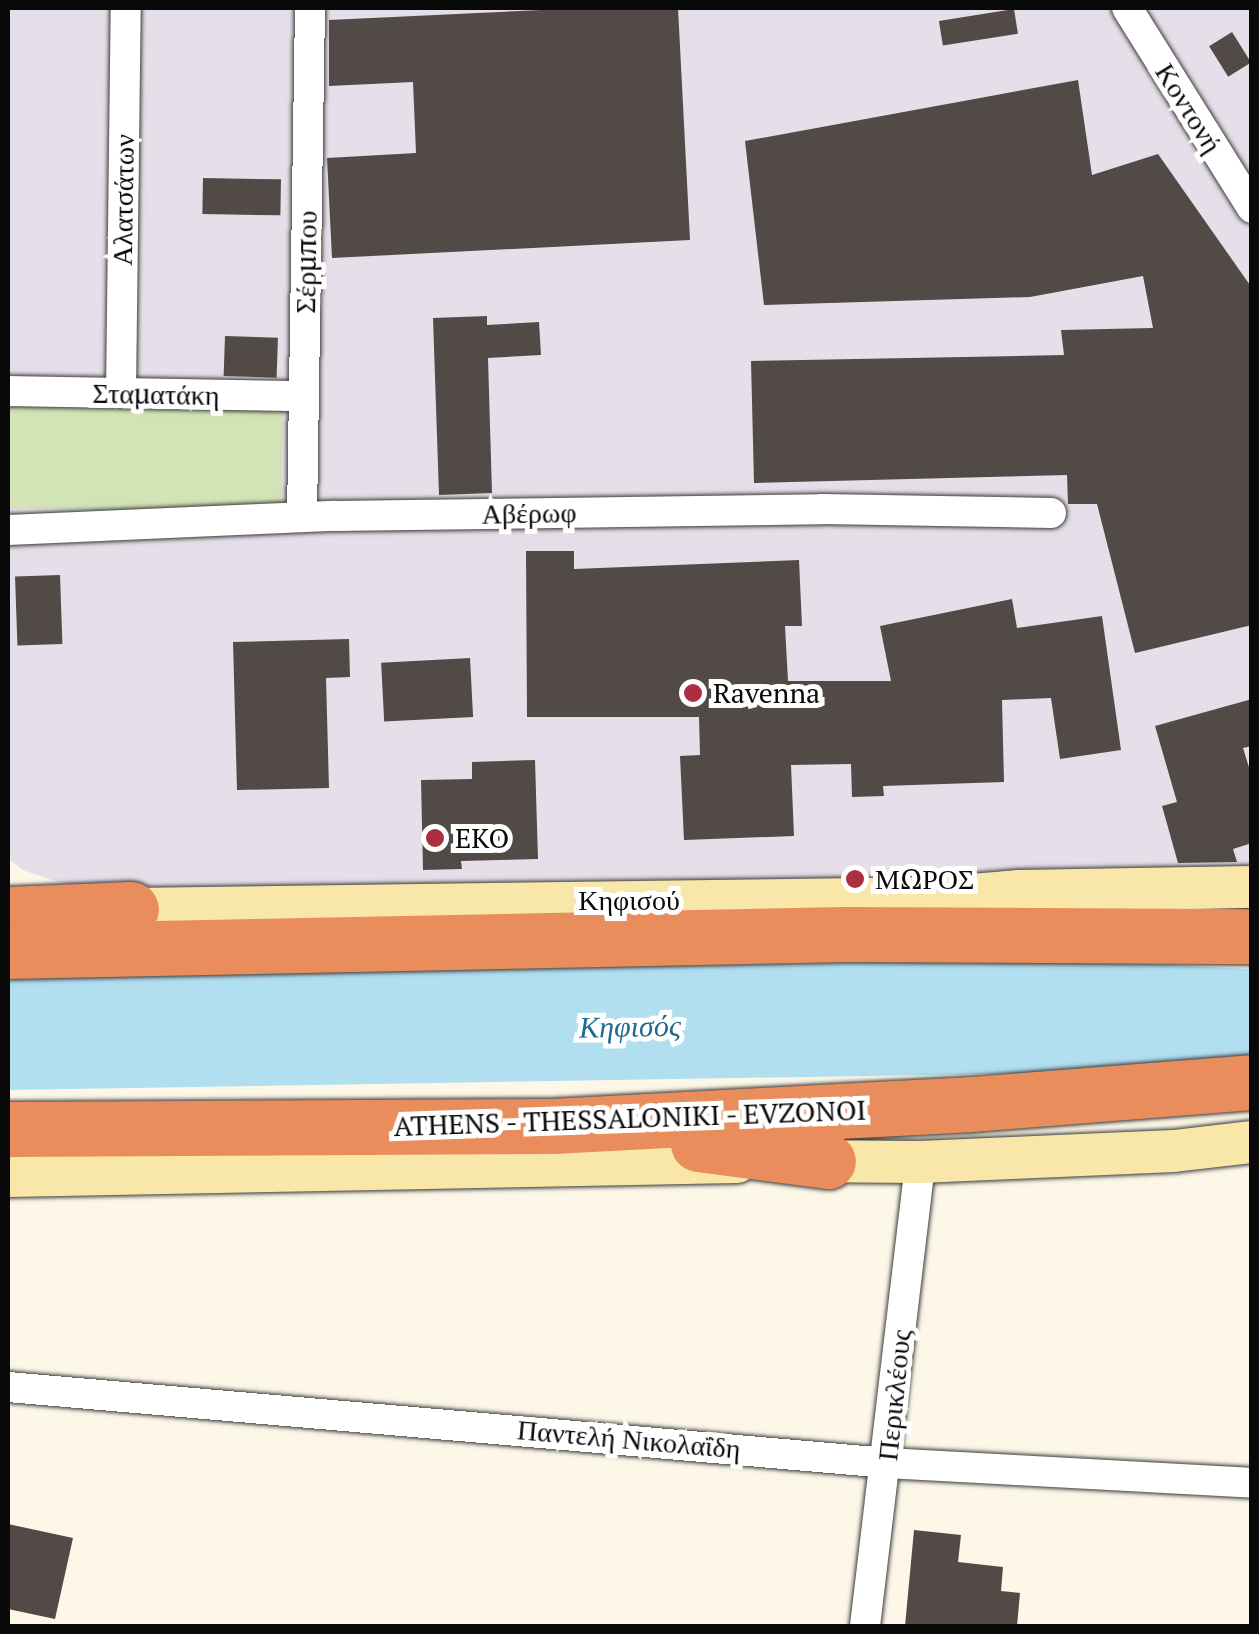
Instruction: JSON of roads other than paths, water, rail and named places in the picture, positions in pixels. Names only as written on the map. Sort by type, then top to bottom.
[{"type":"highway","points":[[11,894],[132,909]]},
{"type":"highway","points":[[935,898],[1206,914],[1252,927]]},
{"type":"highway","points":[[8,951],[844,934],[1252,936]]},
{"type":"highway","name":"ATHENS - THESSALONIKI - EVZONOI","points":[[8,1129],[552,1126],[952,1106],[1252,1082]]},
{"type":"highway","points":[[552,1126],[828,1161]]},
{"type":"main road","name":"Κηφισού","points":[[132,909],[935,898],[1018,891],[1252,887]]},
{"type":"main road","points":[[8,1176],[920,1162],[1174,1151],[1252,1142]]},
{"type":"street","name":"Αλατσάτων","points":[[121,393],[126,8]]},
{"type":"street","name":"Σέρμπου","points":[[302,516],[310,8]]},
{"type":"street","name":"Κοντονή","points":[[1127,8],[1252,208]]},
{"type":"street","name":"Σταματάκη","points":[[8,391],[304,396]]},
{"type":"street","name":"Αβέρωφ","points":[[8,530],[302,516],[822,509],[1052,513]]},
{"type":"street","name":"Περικλέους","points":[[865,1626],[920,1162]]},
{"type":"street","name":"Παντελή Νικολαΐδη","points":[[8,1387],[887,1463],[1252,1483]]},
{"type":"water","name":"Κηφισός","points":[[885,962],[1104,962],[1251,969],[1251,1057],[1106,1072],[8,1090],[8,978]]},
{"type":"place","name":"Ravenna","points":[[693,693]]},
{"type":"place","name":"EKO","points":[[435,838]]},
{"type":"place","name":"ΜΩΡΟΣ","points":[[855,879]]}]
